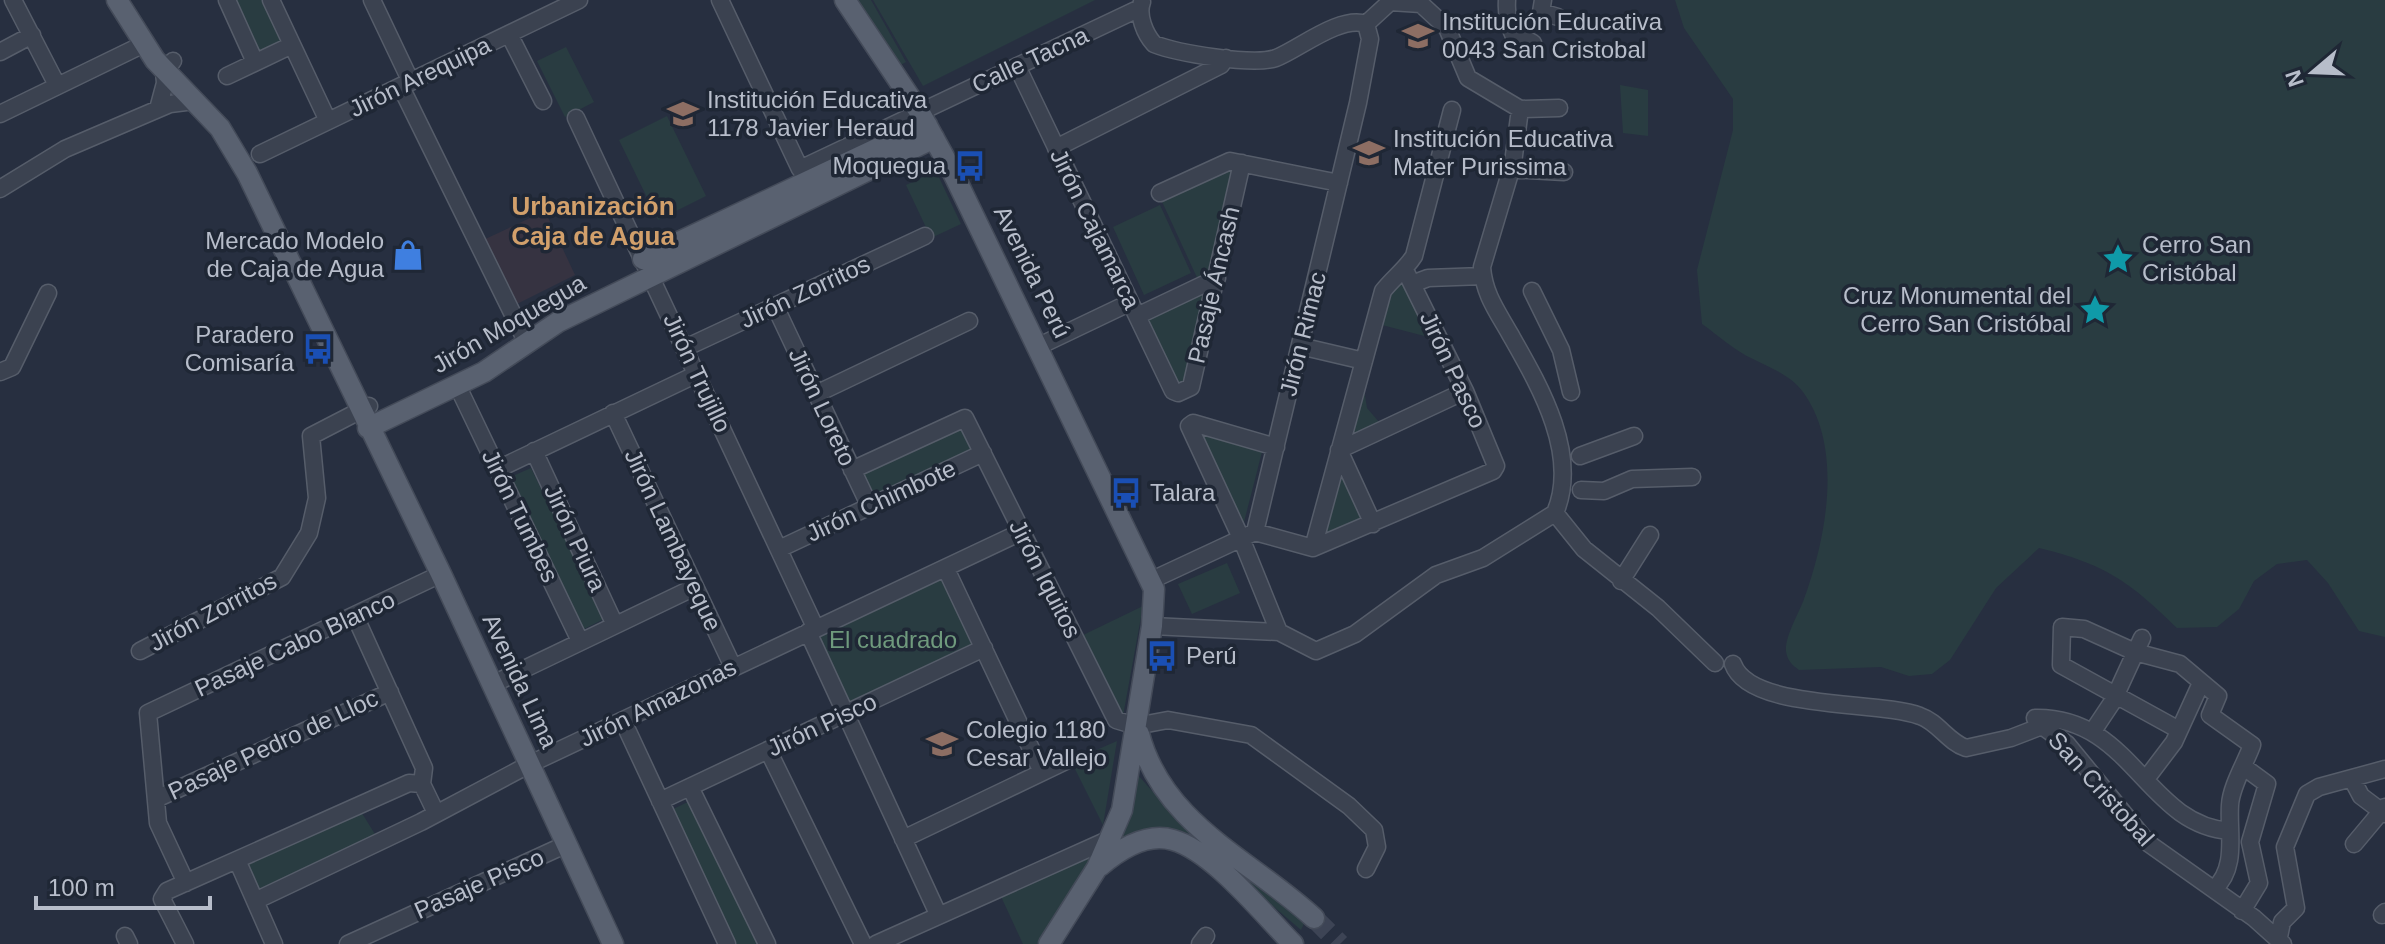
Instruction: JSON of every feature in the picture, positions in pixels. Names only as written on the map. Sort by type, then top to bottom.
[{"type":"main road","name":"Avenida Lima","points":[[117,0],[144,44],[220,111],[245,147],[613,944]]},
{"type":"main road","name":"Avenida Lima","points":[[130,0],[169,66],[194,101],[220,128],[247,173],[371,421]]},
{"type":"main road","name":"Avenida Perú","points":[[845,0],[927,125],[1039,346],[1152,580]]},
{"type":"main road","name":"Jirón Moquegua","points":[[371,421],[484,372],[647,267],[927,125]]},
{"type":"main road","points":[[1049,944],[1097,868],[1112,838],[1124,801],[1152,626],[1155,596],[1152,580]]},
{"type":"main road","points":[[1136,726],[1153,774],[1174,804],[1314,918]]},
{"type":"main road","points":[[1097,868],[1128,846],[1154,839],[1172,839],[1209,861],[1293,944]]},
{"type":"street","points":[[13,0],[57,85]]},
{"type":"street","points":[[227,0],[255,62]]},
{"type":"street","points":[[271,0],[328,121]]},
{"type":"street","name":"Jirón Arequipa","points":[[260,154],[579,0]]},
{"type":"street","name":"Calle Tacna","points":[[720,0],[800,169],[927,125],[1017,66],[1141,4]]},
{"type":"street","points":[[1507,0],[1507,18],[1512,36],[1519,44],[1522,37],[1533,43]]},
{"type":"street","points":[[1543,0],[1541,12],[1558,17]]},
{"type":"street","points":[[378,2],[406,84],[527,343]]},
{"type":"street","points":[[1141,4],[1147,34],[1154,44],[1226,58],[1274,59],[1302,42],[1356,22],[1366,24],[1390,2],[1421,4],[1447,28],[1468,78],[1520,109],[1559,108]]},
{"type":"street","name":"Jirón Rimac","points":[[1248,535],[1276,447],[1339,183],[1370,39],[1366,24]]},
{"type":"street","points":[[509,34],[543,101]]},
{"type":"street","points":[[0,52],[32,35]]},
{"type":"street","points":[[0,114],[144,44]]},
{"type":"street","points":[[227,76],[292,45]]},
{"type":"street","points":[[1056,148],[1221,65],[1226,58]]},
{"type":"street","points":[[158,109],[169,66]]},
{"type":"street","name":"Jirón Cajamarca","points":[[1017,66],[1173,391]]},
{"type":"street","points":[[0,189],[54,155],[158,109],[194,101]]},
{"type":"street","points":[[1520,109],[1510,169],[1483,276],[1487,296],[1527,364],[1558,436],[1564,462],[1555,513],[1575,540],[1621,581],[1658,608],[1715,663]]},
{"type":"street","points":[[1408,277],[1431,200],[1452,110]]},
{"type":"street","name":"Jirón Trujillo","points":[[576,118],[779,549],[846,715],[938,914]]},
{"type":"street","points":[[1160,193],[1230,161],[1339,183]]},
{"type":"street","name":"Pasaje Áncash","points":[[1173,391],[1183,393],[1191,387],[1242,163]]},
{"type":"street","points":[[1510,169],[1564,172]]},
{"type":"street","name":"Jirón Zorritos","points":[[685,348],[925,236]]},
{"type":"street","points":[[1313,548],[1383,291],[1393,278],[1483,276]]},
{"type":"street","name":"Jirón Pasco","points":[[1373,524],[1493,471],[1496,466],[1465,391],[1408,277]]},
{"type":"street","points":[[1039,346],[1217,278]]},
{"type":"street","points":[[1532,291],[1561,350],[1571,392]]},
{"type":"street","points":[[0,372],[12,367],[48,293]]},
{"type":"street","name":"Jirón Loreto","points":[[775,306],[870,507]]},
{"type":"street","points":[[816,394],[969,321]]},
{"type":"street","points":[[1300,346],[1364,361]]},
{"type":"street","points":[[498,469],[697,374]]},
{"type":"street","name":"Jirón Tumbes","points":[[460,391],[580,641]]},
{"type":"street","points":[[1339,450],[1465,391]]},
{"type":"street","name":"Jirón Lambayeque","points":[[613,413],[733,667]]},
{"type":"street","name":"Jirón Iquitos","points":[[852,470],[965,418],[1116,720],[1136,726]]},
{"type":"street","name":"Jirón Zorritos","points":[[140,651],[282,577],[309,533],[317,498],[311,436],[371,421]]},
{"type":"street","points":[[1276,447],[1193,423],[1189,426],[1248,535],[1279,632]]},
{"type":"street","points":[[1580,456],[1634,436]]},
{"type":"street","points":[[1152,580],[1248,535],[1313,548],[1373,524],[1339,450]]},
{"type":"street","name":"Jirón Piura","points":[[534,451],[615,625]]},
{"type":"street","name":"Jirón Chimbote","points":[[779,549],[983,453]]},
{"type":"street","points":[[1581,490],[1604,491],[1632,479],[1692,477]]},
{"type":"street","points":[[1152,626],[1279,632],[1316,651],[1355,634],[1436,575],[1483,558],[1555,513]]},
{"type":"street","name":"Jirón Amazonas","points":[[255,901],[421,822],[435,811],[530,764],[1021,532]]},
{"type":"street","points":[[1621,581],[1650,535]]},
{"type":"street","points":[[946,569],[1042,772]]},
{"type":"street","name":"Pasaje Cabo Blanco","points":[[156,799],[148,713],[441,574]]},
{"type":"street","points":[[493,684],[695,587]]},
{"type":"street","points":[[355,616],[424,768],[422,784],[435,811]]},
{"type":"street","points":[[2179,730],[2061,665],[2062,627],[2084,629],[2138,645],[2180,664],[2218,696],[2210,715],[2252,745],[2230,804],[2231,860],[2222,882],[2214,889]]},
{"type":"street","points":[[2093,731],[2116,694],[2138,645]]},
{"type":"street","name":"Jirón Pisco","points":[[660,801],[984,648]]},
{"type":"street","name":"San Cristobal","points":[[1733,664],[1737,674],[1751,685],[1811,702],[1893,709],[1922,716],[1966,748],[2011,738],[2042,726],[2067,744],[2148,843],[2281,940]]},
{"type":"street","points":[[2146,779],[2179,730],[2201,683]]},
{"type":"street","name":"Pasaje Pedro de Lloc","points":[[156,799],[390,692]]},
{"type":"street","points":[[2042,726],[2035,718],[2079,724],[2093,731],[2179,814],[2210,829],[2230,831]]},
{"type":"street","points":[[1136,726],[1168,720],[1251,735],[1349,806],[1374,830],[1377,847],[1366,869]]},
{"type":"street","points":[[623,721],[727,944]]},
{"type":"street","points":[[768,750],[863,944]]},
{"type":"street","points":[[903,839],[1068,760]]},
{"type":"street","points":[[2242,911],[2259,883],[2250,842],[2267,784],[2244,767]]},
{"type":"street","name":"San Cristobal","points":[[2281,940],[2282,922],[2296,908],[2285,847],[2301,805],[2313,789],[2385,769]]},
{"type":"street","points":[[2352,779],[2361,796],[2384,811],[2354,844]]},
{"type":"street","points":[[185,944],[163,894],[409,783],[422,784]]},
{"type":"street","points":[[690,787],[767,944]]},
{"type":"street","points":[[156,799],[158,823],[186,883]]},
{"type":"street","points":[[876,944],[1112,838]]},
{"type":"street","name":"Pasaje Pisco","points":[[348,944],[567,844]]},
{"type":"street","points":[[237,860],[274,944]]},
{"type":"street","points":[[2231,860],[2256,863]]},
{"type":"shaded area","points":[[545,211],[575,275],[511,307],[481,241]]},
{"type":"green space","points":[[228,0],[269,0],[289,44],[255,59]]},
{"type":"green space","points":[[858,0],[871,0],[906,62],[899,66]]},
{"type":"green space","points":[[873,0],[1095,0],[923,86]]},
{"type":"green space","points":[[1675,0],[2385,0],[2385,637],[2359,631],[2328,583],[2307,560],[2277,564],[2254,581],[2239,609],[2217,627],[2177,628],[2115,576],[2082,561],[2039,548],[1996,588],[1950,660],[1932,674],[1909,676],[1881,667],[1799,670],[1794,666],[1787,657],[1786,645],[1812,575],[1824,522],[1827,466],[1824,440],[1816,415],[1793,381],[1740,352],[1702,324],[1697,270],[1733,130],[1733,99],[1684,28]]},
{"type":"green space","points":[[566,47],[594,102],[565,117],[537,61]]},
{"type":"green space","points":[[1620,85],[1648,90],[1648,136],[1623,133]]},
{"type":"green space","points":[[667,116],[706,196],[658,220],[619,140]]},
{"type":"green space","points":[[1237,166],[1212,276],[1199,282],[1159,195]]},
{"type":"green space","points":[[936,171],[961,224],[931,238],[906,185]]},
{"type":"green space","points":[[1160,205],[1191,273],[1144,295],[1113,227]]},
{"type":"green space","points":[[1405,278],[1436,339],[1382,325],[1389,292]]},
{"type":"green space","points":[[1205,289],[1186,389],[1178,390],[1141,316]]},
{"type":"green space","points":[[1363,384],[1367,408],[1379,422],[1347,437]]},
{"type":"green space","points":[[962,423],[976,453],[871,501],[856,471]]},
{"type":"green space","points":[[1197,432],[1263,448],[1242,530]]},
{"type":"green space","points":[[1338,461],[1366,521],[1317,544]]},
{"type":"green space","points":[[531,468],[604,619],[580,631],[508,478]]},
{"type":"green space","points":[[1227,563],[1240,593],[1192,614],[1178,584]]},
{"type":"green space","name":"El cuadrado","points":[[939,573],[974,647],[845,707],[811,633]]},
{"type":"green space","points":[[1143,606],[1123,716],[1079,637]]},
{"type":"green space","points":[[1117,741],[1103,825],[1071,761]]},
{"type":"green space","points":[[1137,774],[1186,829],[1307,917],[1301,930],[1187,833],[1151,829],[1118,842]]},
{"type":"green space","points":[[692,800],[759,944],[729,944],[667,812]]},
{"type":"green space","points":[[360,810],[378,839],[256,894],[243,864]]},
{"type":"green space","points":[[1086,853],[1090,859],[1037,944],[1023,944],[998,890]]},
{"type":"tunnel","points":[[1314,918],[1340,944]]},
{"type":"place","name":"Institución Educativa 0043 San Cristobal","points":[[1418,36]]},
{"type":"place","name":"Institución Educativa 1178 Javier Heraud","points":[[683,114]]},
{"type":"place","name":"Institución Educativa Mater Purissima","points":[[1369,153]]},
{"type":"place","name":"Moquegua","points":[[970,166]]},
{"type":"place","name":"Mercado Modelo de Caja de Agua","points":[[408,255]]},
{"type":"place","name":"Cerro San Cristóbal","points":[[2118,259]]},
{"type":"place","name":"Cruz Monumental del Cerro San Cristóbal","points":[[2095,310]]},
{"type":"place","name":"Paradero Comisaría","points":[[318,349]]},
{"type":"place","name":"Talara","points":[[1126,493]]},
{"type":"place","name":"Perú","points":[[1162,656]]},
{"type":"place","name":"Colegio 1180 Cesar Vallejo","points":[[942,744]]},
{"type":"district","name":"Urbanización Caja de Agua","points":[[593,221]]}]
